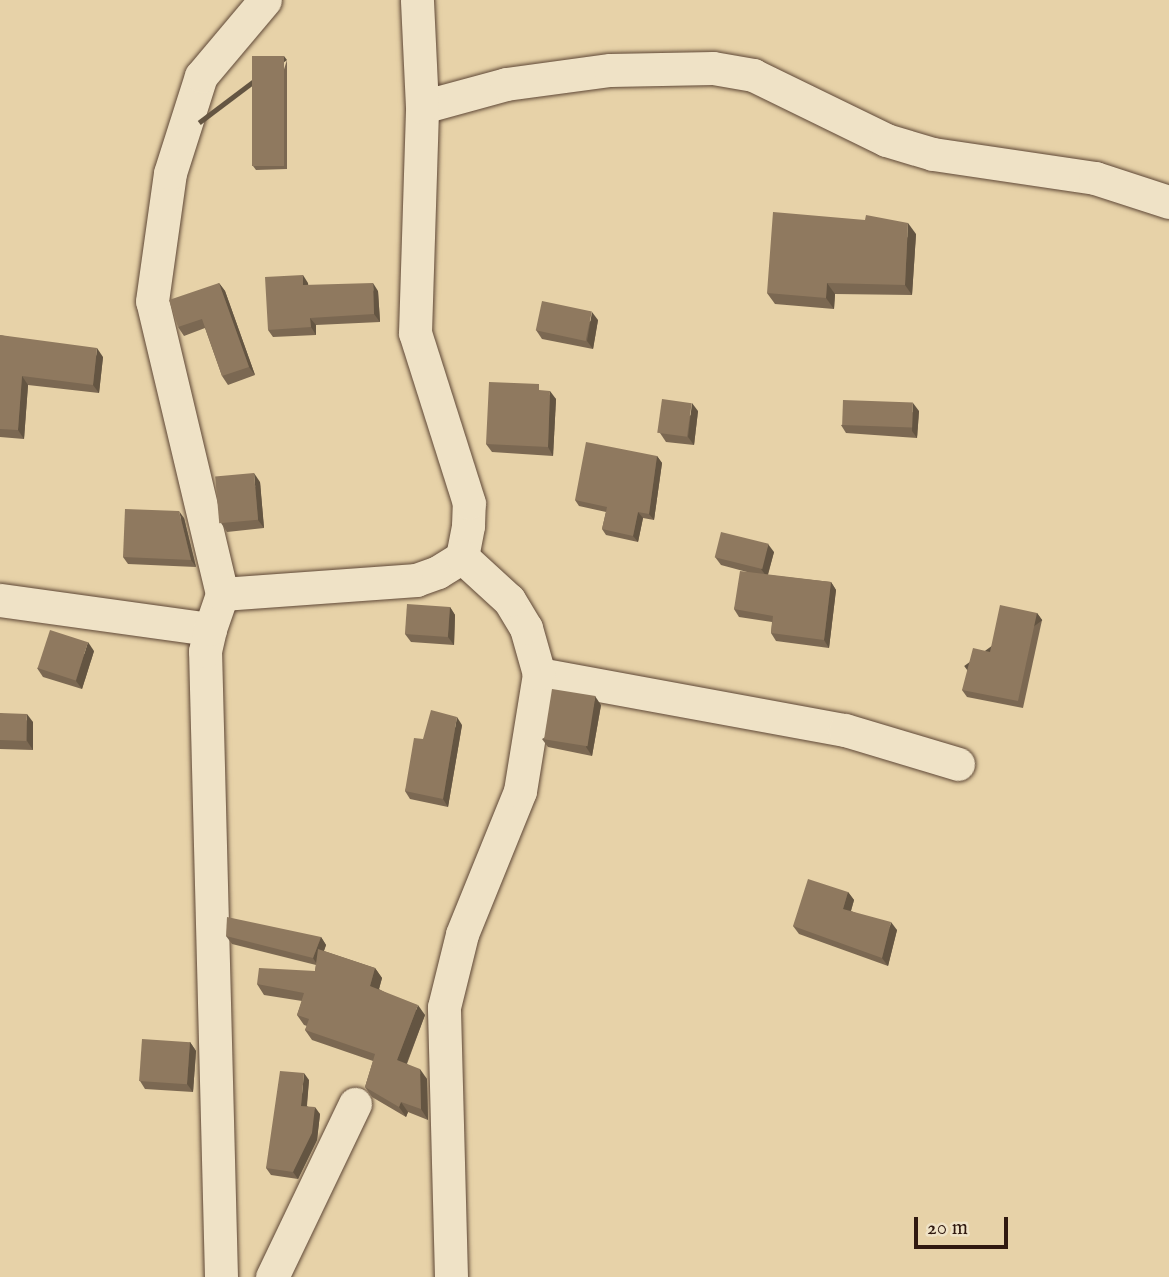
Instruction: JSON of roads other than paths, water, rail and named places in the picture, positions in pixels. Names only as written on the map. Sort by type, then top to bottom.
[{"type":"street","points":[[221,1277],[205,651],[222,594],[152,301],[170,173],[201,76],[265,0]]},
{"type":"street","points":[[416,0],[422,107],[415,333],[469,503],[462,557]]},
{"type":"street","points":[[422,107],[506,84],[610,70],[713,68],[753,75],[898,144],[1095,178],[1169,202]]},
{"type":"street","points":[[222,594],[416,580],[462,557]]},
{"type":"street","points":[[451,1277],[444,1007],[462,934],[520,791],[539,674],[526,628],[509,600],[462,557]]},
{"type":"street","points":[[0,600],[210,629]]},
{"type":"street","points":[[539,674],[845,730],[958,764]]},
{"type":"street","points":[[272,1277],[355,1104]]}]
